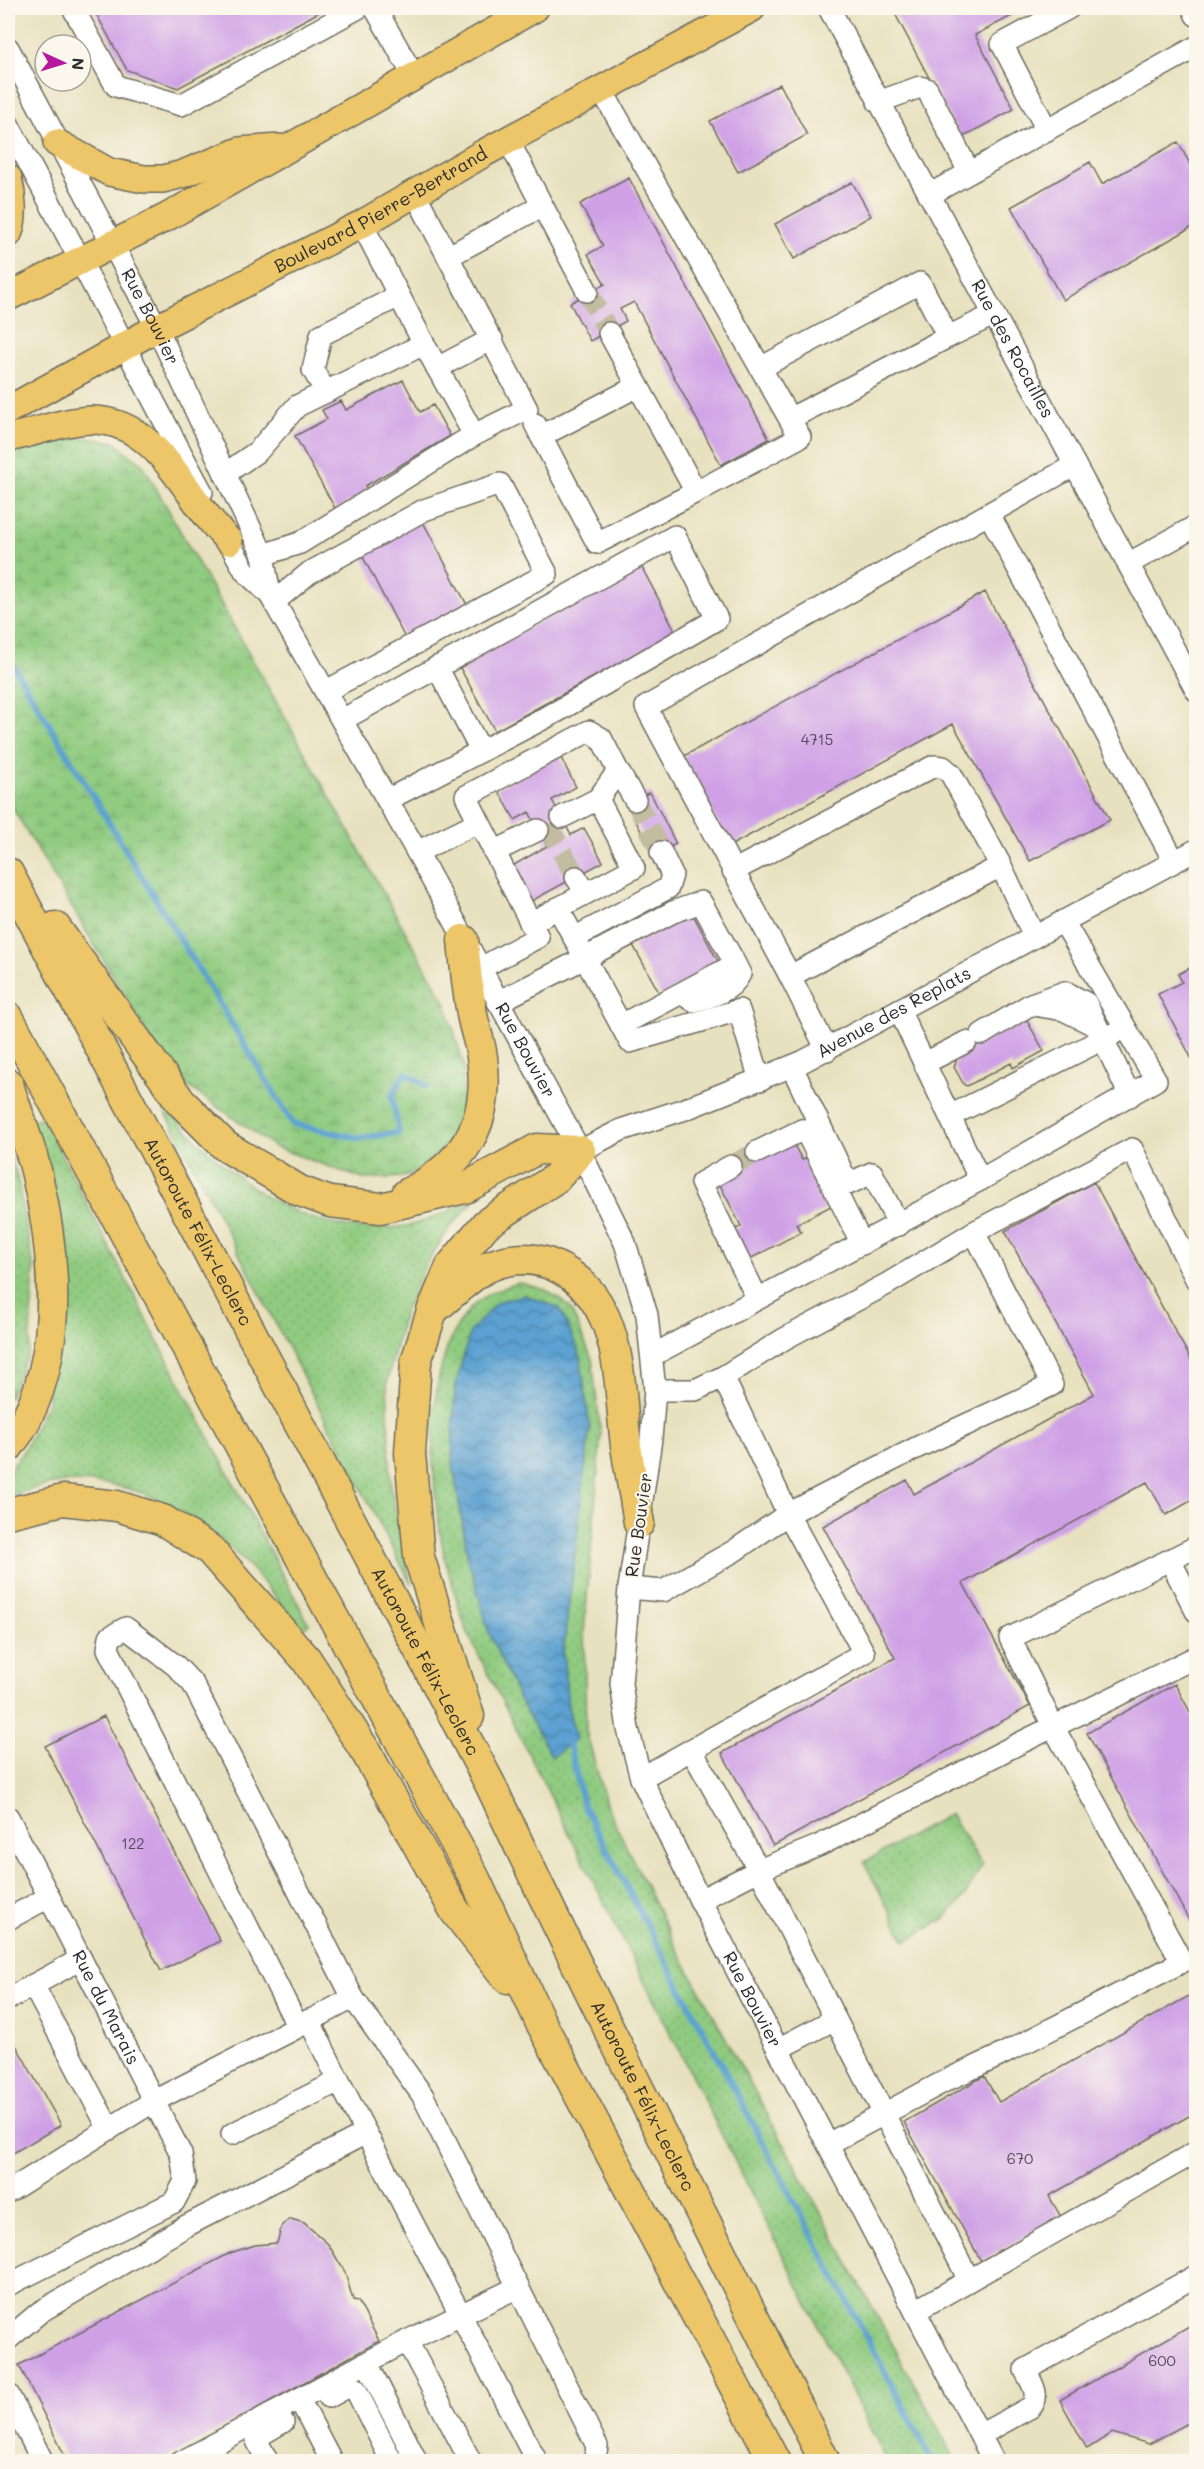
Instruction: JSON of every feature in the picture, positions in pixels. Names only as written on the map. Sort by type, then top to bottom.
[{"type":"highway","points":[[8,858],[88,975],[181,1102],[225,1146],[300,1191],[330,1202],[381,1208],[465,1188],[537,1149],[580,1151]]},
{"type":"highway","name":"Autoroute Félix-Leclerc","points":[[8,873],[490,1784],[557,1928],[751,2308],[825,2462]]},
{"type":"highway","points":[[381,1208],[422,1186],[447,1168],[469,1143],[479,1122],[484,1105],[482,1058],[471,1010],[462,940]]},
{"type":"highway","points":[[8,1017],[476,1879],[540,2021],[775,2462]]},
{"type":"highway","points":[[8,1084],[37,1174],[48,1236],[52,1302],[48,1347],[39,1390],[8,1448]]},
{"type":"highway","points":[[490,1784],[419,1557],[410,1453],[416,1362],[432,1311],[451,1266],[486,1224],[556,1178],[580,1151]]},
{"type":"highway","points":[[432,1311],[483,1269],[508,1260],[538,1260],[564,1270],[584,1286],[611,1331],[620,1370],[626,1444],[639,1523]]},
{"type":"highway","points":[[8,1513],[63,1500],[117,1506],[163,1520],[210,1550],[306,1659],[366,1752],[455,1911],[540,2021]]},
{"type":"highway","points":[[751,2308],[842,2462]]},
{"type":"main road","points":[[8,297],[167,217],[413,75],[535,8]]},
{"type":"main road","name":"Boulevard Pierre-Bertrand","points":[[8,410],[157,328],[362,224],[508,140],[752,8]]},
{"type":"main road","points":[[57,143],[109,172],[144,179],[163,179],[183,174],[240,151],[286,148]]},
{"type":"main road","points":[[8,178],[11,191],[8,234]]},
{"type":"main road","points":[[8,438],[92,420],[113,423],[132,431],[158,452],[212,525],[229,541]]},
{"type":"street","points":[[73,8],[116,87],[181,105],[358,8]]},
{"type":"street","points":[[375,8],[413,75]]},
{"type":"street","name":"Rue des Rocailles","points":[[829,8],[1128,564],[1190,660],[1197,690]]},
{"type":"street","points":[[1047,130],[1002,44],[1069,8]]},
{"type":"street","points":[[1193,8],[1197,15]]},
{"type":"street","points":[[929,195],[1197,47]]},
{"type":"street","name":"Rue Bouvier","points":[[8,48],[157,328],[263,555],[272,599]]},
{"type":"street","points":[[878,102],[920,87],[927,89],[969,172]]},
{"type":"street","points":[[415,193],[597,543],[800,437],[762,367],[601,90]]},
{"type":"street","name":"Rue Bouvier","points":[[8,124],[80,260],[123,348],[245,571],[272,599],[417,852],[462,940],[580,1151],[628,1252],[647,1315],[655,1390],[651,1439],[629,1588],[621,1684],[628,1729],[641,1778],[700,1900],[994,2462]]},
{"type":"street","points":[[508,140],[586,291]]},
{"type":"street","points":[[449,256],[542,206]]},
{"type":"street","points":[[362,224],[474,435]]},
{"type":"street","points":[[762,367],[920,283],[948,337]]},
{"type":"street","points":[[326,392],[313,369],[321,334],[399,296]]},
{"type":"street","points":[[791,418],[993,315]]},
{"type":"street","points":[[609,333],[696,492]]},
{"type":"street","points":[[438,368],[492,339]]},
{"type":"street","points":[[225,474],[258,451],[297,406],[424,344]]},
{"type":"street","points":[[541,436],[638,386]]},
{"type":"street","points":[[263,555],[300,543],[474,435],[527,409]]},
{"type":"street","points":[[827,1050],[790,976],[646,707],[1075,465]]},
{"type":"street","points":[[272,599],[309,573],[424,510],[500,484],[547,574],[326,691]]},
{"type":"street","points":[[989,514],[1174,861]]},
{"type":"street","points":[[1128,564],[1197,526]]},
{"type":"street","points":[[342,720],[675,536],[717,619],[558,711],[387,800]]},
{"type":"street","points":[[437,667],[481,752]]},
{"type":"street","points":[[534,930],[466,796],[589,731],[602,738],[635,800]]},
{"type":"street","points":[[733,871],[934,766],[943,767],[951,774],[1001,866],[1034,936]]},
{"type":"street","points":[[562,817],[597,799],[618,771]]},
{"type":"street","points":[[479,969],[534,930],[581,885],[634,868],[597,799]]},
{"type":"street","points":[[417,852],[478,822]]},
{"type":"street","points":[[494,852],[538,830]]},
{"type":"street","name":"Avenue des Replats","points":[[580,1151],[621,1130],[685,1109],[760,1080],[827,1050],[1034,936],[1197,850]]},
{"type":"street","points":[[574,938],[668,888],[672,875],[661,852]]},
{"type":"street","points":[[790,976],[1001,866]]},
{"type":"street","points":[[498,1002],[673,912],[701,902],[740,974],[736,983],[710,998],[694,1000],[682,993],[621,1025]]},
{"type":"street","points":[[558,908],[630,1042],[739,1011],[760,1080]]},
{"type":"street","points":[[653,1355],[757,1298],[899,1225],[1156,1080],[1064,921]]},
{"type":"street","points":[[925,1063],[1031,1005],[1065,992],[1086,1003],[1130,1096]]},
{"type":"street","points":[[899,1010],[980,1180]]},
{"type":"street","points":[[950,1116],[1098,1032],[1126,1028]]},
{"type":"street","points":[[792,1067],[848,1184],[872,1173],[899,1225]]},
{"type":"street","points":[[758,1152],[793,1132],[802,1130],[807,1134],[862,1244]]},
{"type":"street","points":[[655,1390],[695,1390],[723,1377],[784,1339],[887,1284],[974,1232],[1132,1149],[1197,1279]]},
{"type":"street","points":[[731,1166],[701,1183],[757,1298]]},
{"type":"street","points":[[629,1588],[663,1591],[734,1551],[788,1514],[918,1447],[1052,1385],[974,1232]]},
{"type":"street","points":[[641,1778],[692,1752],[864,1653],[788,1514],[723,1377]]},
{"type":"street","points":[[828,2144],[947,2080],[1007,2052],[1182,1962],[1054,1728],[1010,1638],[1197,1547]]},
{"type":"street","points":[[1170,1560],[1197,1611]]},
{"type":"street","points":[[537,2462],[339,2081],[304,2024],[108,1649],[110,1637],[126,1628],[176,1666],[193,1684],[353,1998],[423,2096],[597,2446],[595,2459],[591,2462]]},
{"type":"street","points":[[700,1900],[759,1870],[818,1846],[1018,1744],[1197,1657]]},
{"type":"street","points":[[692,1752],[759,1870],[969,2280]]},
{"type":"street","name":"Rue du Marais","points":[[8,1817],[181,2154],[185,2181],[174,2202],[8,2285]]},
{"type":"street","points":[[8,1919],[49,1897]]},
{"type":"street","points":[[8,1999],[81,1959]]},
{"type":"street","points":[[33,1985],[109,2129]]},
{"type":"street","points":[[8,2192],[154,2101],[353,1998]]},
{"type":"street","points":[[778,2049],[835,2019]]},
{"type":"street","points":[[232,2134],[339,2081]]},
{"type":"street","points":[[8,2339],[40,2312],[186,2226],[366,2133]]},
{"type":"street","points":[[915,2311],[1197,2152]]},
{"type":"street","points":[[980,2435],[1031,2408],[1036,2394],[1025,2370],[1197,2276]]},
{"type":"street","points":[[181,2462],[407,2341],[518,2287]]},
{"type":"street","points":[[407,2341],[471,2462]]},
{"type":"street","points":[[366,2363],[417,2462]]},
{"type":"street","points":[[268,2462],[257,2441],[259,2436],[349,2386],[355,2388],[392,2462]]},
{"type":"street","points":[[10,2403],[35,2459]]},
{"type":"street","points":[[305,2410],[332,2462]]},
{"type":"green space","points":[[73,436],[114,442],[143,465],[446,1004],[464,1066],[462,1111],[448,1142],[427,1167],[403,1177],[363,1179],[275,1147],[172,1075],[8,800],[8,456]]},
{"type":"green space","points":[[160,1102],[212,1154],[239,1177],[268,1197],[299,1213],[332,1224],[367,1229],[406,1226],[475,1200],[451,1226],[426,1264],[404,1312],[387,1383],[391,1488],[411,1584]]},
{"type":"green space","points":[[42,1117],[173,1370],[309,1624],[301,1629],[242,1559],[191,1518],[163,1502],[134,1490],[103,1483],[72,1482],[40,1487],[8,1498],[8,1472],[24,1450],[48,1401],[31,1121]]},
{"type":"green space","points":[[8,1149],[17,1177],[34,1268],[29,1351],[8,1399]]},
{"type":"green space","points":[[520,1283],[546,1290],[570,1307],[592,1359],[601,1435],[584,1632],[586,1731],[607,1807],[674,1943],[956,2461],[887,2461],[466,1630],[446,1564],[439,1527],[433,1462],[436,1394],[453,1334],[469,1310],[486,1296]]},
{"type":"green space","points":[[950,1814],[982,1865],[965,1896],[943,1920],[905,1941],[864,1862]]},
{"type":"water","points":[[524,1295],[560,1308],[580,1355],[590,1428],[563,1653],[568,1707],[576,1739],[552,1757],[519,1699],[489,1633],[468,1558],[452,1460],[455,1387],[470,1332],[497,1302]]},
{"type":"building","points":[[93,8],[327,8],[178,88],[127,70]]},
{"type":"building","points":[[892,8],[1027,8],[975,35],[1014,109],[961,138]]},
{"type":"building","points":[[780,84],[807,135],[738,172],[710,121]]},
{"type":"building","points":[[1178,142],[1196,175],[1196,225],[1063,300],[1011,207],[1090,162],[1102,184]]},
{"type":"building","points":[[629,178],[769,439],[721,465],[634,302],[620,309],[626,321],[590,341],[570,303],[605,284],[588,254],[603,246],[580,204]]},
{"type":"building","points":[[852,182],[871,216],[794,259],[775,224]]},
{"type":"building","points":[[403,380],[420,412],[433,405],[450,436],[365,486],[368,491],[336,510],[295,436],[327,419],[322,410],[341,401],[346,410]]},
{"type":"building","points":[[422,520],[467,605],[405,638],[361,553]]},
{"type":"building","points":[[641,566],[676,632],[495,731],[459,666]]},
{"type":"building","points":[[985,592],[1110,820],[1030,861],[953,724],[730,846],[682,757]]},
{"type":"building","points":[[559,754],[576,787],[552,800],[571,835],[584,828],[603,862],[526,904],[507,869],[547,846],[529,812],[515,820],[497,788]]},
{"type":"building","points":[[650,792],[676,844],[654,856],[627,804]]},
{"type":"building","points":[[692,913],[720,965],[661,996],[633,945]]},
{"type":"building","points":[[1196,965],[1196,1067],[1158,994],[1182,982],[1178,974]]},
{"type":"building","points":[[1026,1019],[1044,1051],[1013,1068],[1011,1063],[967,1086],[964,1085],[954,1067],[958,1055]]},
{"type":"building","points":[[793,1143],[802,1160],[810,1156],[835,1204],[796,1224],[801,1232],[746,1261],[731,1232],[741,1226],[719,1183],[728,1162],[755,1148]]},
{"type":"building","points":[[1094,1182],[1196,1369],[1196,1498],[1166,1515],[1147,1482],[963,1583],[1030,1706],[773,1846],[722,1753],[895,1658],[823,1526],[907,1480],[914,1494],[1094,1394],[1005,1231]]},
{"type":"building","points":[[1175,1684],[1196,1723],[1196,1933],[1087,1733]]},
{"type":"building","points":[[104,1716],[220,1941],[161,1971],[45,1746]]},
{"type":"building","points":[[1196,1992],[1196,2112],[1049,2196],[1061,2217],[981,2261],[904,2122],[984,2076],[999,2102]]},
{"type":"building","points":[[8,2031],[61,2125],[8,2156]]},
{"type":"building","points":[[291,2219],[304,2223],[328,2244],[345,2272],[353,2300],[358,2301],[379,2341],[160,2462],[68,2462],[19,2365],[230,2253],[255,2245],[277,2243],[282,2225]]},
{"type":"building","points":[[1196,2322],[1196,2419],[1149,2444],[1112,2433],[1087,2449],[1060,2400]]},
{"type":"waterway","points":[[8,657],[293,1124],[358,1138],[399,1133],[392,1096],[405,1073],[427,1086]]},
{"type":"waterway","points":[[568,1738],[583,1805],[933,2462]]},
{"type":"tunnel","points":[[587,291],[609,333]]},
{"type":"tunnel","points":[[635,800],[661,852]]},
{"type":"tunnel","points":[[547,825],[576,877]]},
{"type":"tunnel","points":[[731,1166],[757,1152]]}]
